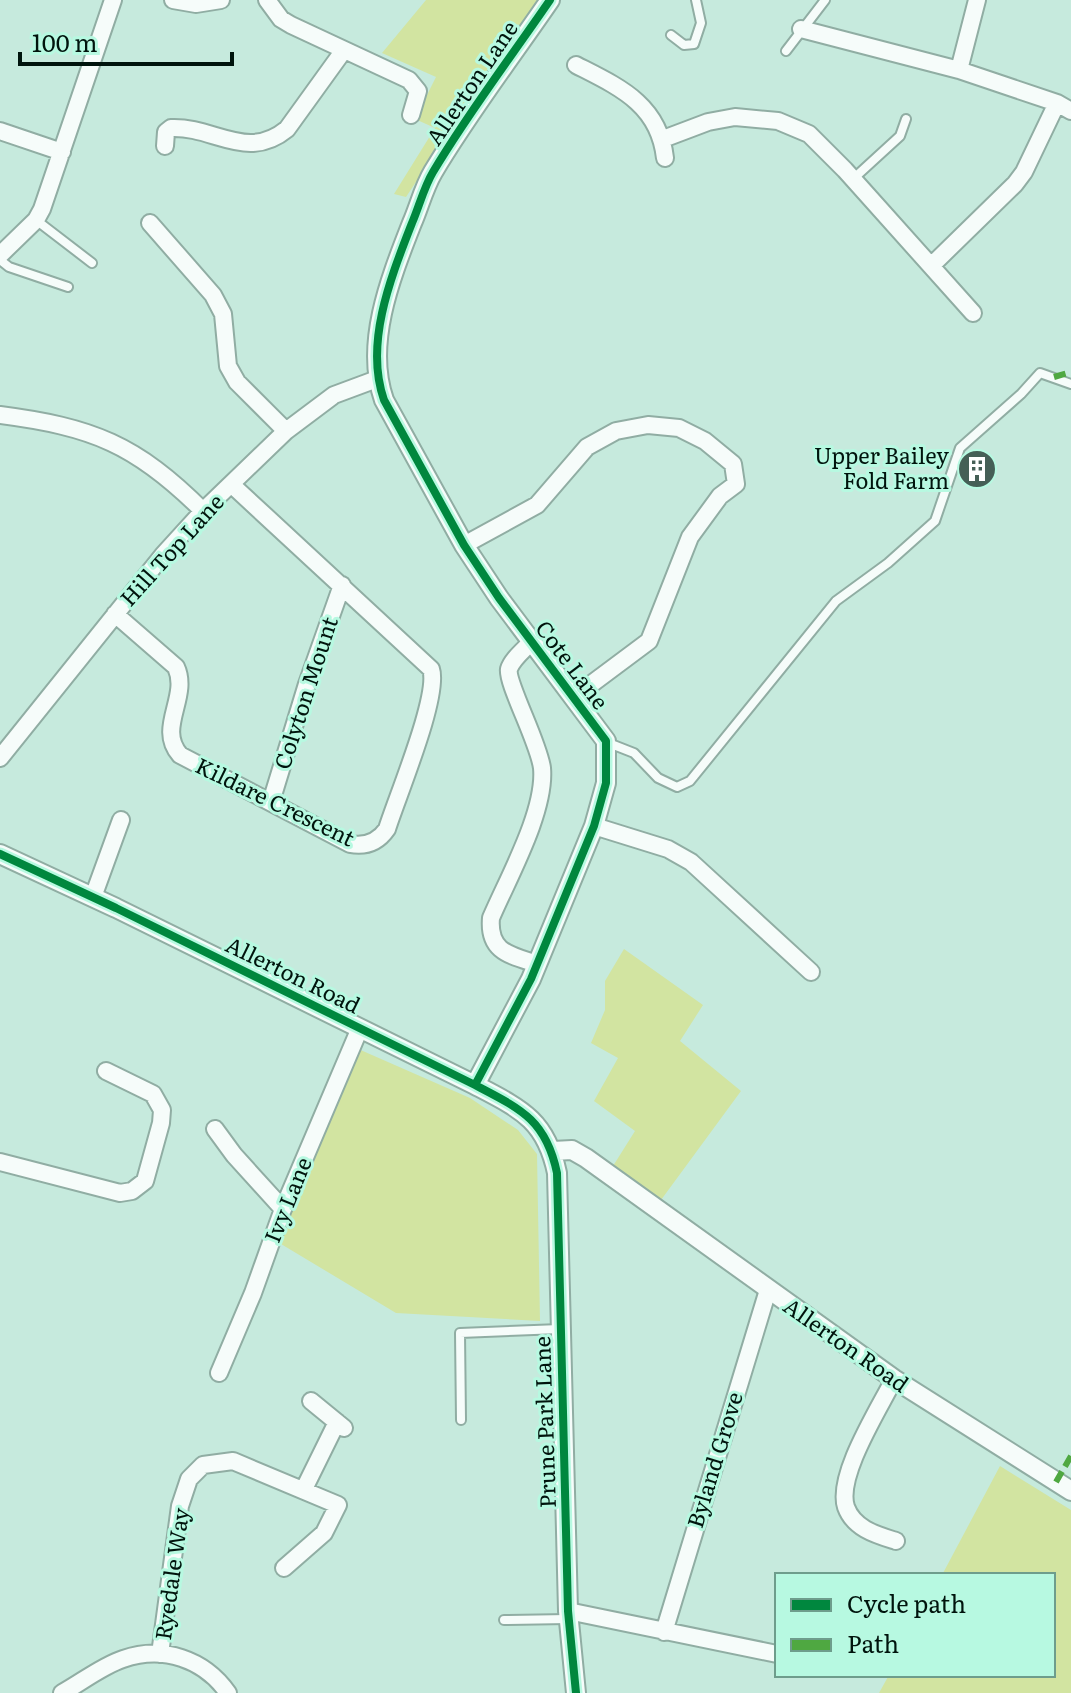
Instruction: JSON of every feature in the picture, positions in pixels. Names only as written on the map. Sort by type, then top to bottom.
[{"type":"street","points":[[0,257],[36,220],[113,0]]},
{"type":"street","points":[[173,0],[196,4],[221,0]]},
{"type":"street","points":[[267,0],[281,19],[409,80],[418,91],[411,115]]},
{"type":"street","name":"Allerton Lane","points":[[391,277],[431,175],[550,0]]},
{"type":"street","points":[[959,70],[977,0]]},
{"type":"street","points":[[801,29],[959,70],[1064,107],[1015,184],[931,266]]},
{"type":"street","points":[[165,146],[166,132],[171,128],[195,130],[249,145],[280,135],[344,50]]},
{"type":"street","points":[[576,65],[616,86],[642,105],[663,139],[665,158]]},
{"type":"street","points":[[663,139],[721,119],[763,118],[790,125],[816,139],[973,313]]},
{"type":"street","points":[[0,131],[62,152]]},
{"type":"street","points":[[150,223],[213,295],[223,314],[228,366],[237,382],[286,431]]},
{"type":"street","name":"Cote Lane","points":[[391,277],[379,334],[377,379],[384,400],[464,545],[499,598],[606,741],[606,783],[594,826],[537,964],[475,1085]]},
{"type":"street","name":"Hill Top Lane","points":[[0,758],[115,614],[203,511],[286,431],[334,395],[377,379]]},
{"type":"street","points":[[0,415],[42,419],[87,432],[123,447],[154,467],[203,511]]},
{"type":"street","points":[[464,545],[537,505],[587,447],[616,431],[648,425],[679,428],[705,441],[733,464],[736,484],[720,496],[690,537],[649,641],[574,697]]},
{"type":"street","name":"Kildare Crescent","points":[[115,614],[176,667],[181,689],[170,733],[176,750],[185,758],[350,844],[363,845],[377,840],[387,829],[434,683],[429,665],[231,484]]},
{"type":"street","name":"Colyton Mount","points":[[271,802],[307,684],[342,585]]},
{"type":"street","points":[[532,641],[509,666],[508,679],[538,748],[542,769],[540,797],[491,918],[490,931],[492,942],[507,954],[537,964]]},
{"type":"street","points":[[93,897],[121,820]]},
{"type":"street","points":[[594,826],[668,849],[691,862],[811,972]]},
{"type":"street","name":"Allerton Road","points":[[0,854],[510,1104],[536,1123],[553,1151],[572,1150],[586,1158],[894,1379],[1071,1491]]},
{"type":"street","name":"Ivy Lane","points":[[219,1373],[253,1293],[283,1209],[360,1028]]},
{"type":"street","points":[[0,1162],[120,1193],[132,1191],[145,1181],[162,1110],[153,1094],[106,1071]]},
{"type":"street","points":[[215,1129],[283,1209]]},
{"type":"street","name":"Prune Park Lane","points":[[553,1151],[557,1173],[568,1615],[576,1693]]},
{"type":"street","name":"Byland Grove","points":[[664,1632],[768,1290]]},
{"type":"street","points":[[894,1379],[850,1468],[846,1506],[854,1521],[872,1534],[896,1541]]},
{"type":"street","points":[[304,1489],[340,1425],[311,1401]]},
{"type":"street","name":"Ryedale Way","points":[[160,1654],[180,1506],[189,1479],[203,1465],[233,1461],[338,1505],[324,1533],[284,1568]]},
{"type":"street","points":[[568,1615],[775,1654]]},
{"type":"street","points":[[62,1693],[120,1660],[160,1654],[195,1662],[209,1670],[228,1693]]},
{"type":"lane","points":[[671,35],[684,45],[694,44],[701,23],[696,0]]},
{"type":"lane","points":[[786,51],[825,0]]},
{"type":"lane","points":[[853,179],[900,136],[906,119]]},
{"type":"lane","points":[[36,220],[92,263]]},
{"type":"lane","points":[[0,257],[9,267],[68,287]]},
{"type":"lane","points":[[606,741],[634,753],[658,778],[677,787],[690,781],[836,601],[888,563],[935,521],[960,448],[1040,373],[1071,384]]},
{"type":"lane","points":[[461,1420],[460,1333],[560,1329]]},
{"type":"lane","points":[[504,1620],[568,1615]]},
{"type":"green space","points":[[426,0],[537,0],[406,197],[394,194],[435,128],[415,119],[436,77],[382,53]]},
{"type":"green space","points":[[624,949],[703,1005],[680,1041],[741,1091],[661,1200],[613,1166],[635,1131],[594,1101],[618,1058],[591,1043],[605,1010],[605,981]]},
{"type":"green space","points":[[356,1048],[470,1098],[518,1130],[537,1154],[540,1321],[396,1313],[276,1241]]},
{"type":"green space","points":[[1000,1466],[1071,1510],[1071,1693],[879,1693],[888,1677],[1055,1677],[1055,1573],[943,1573]]},
{"type":"marked path","points":[[1054,377],[1071,372]]},
{"type":"marked path","points":[[1056,1482],[1071,1456]]},
{"type":"cycle path","points":[[475,1085],[531,979],[594,826],[606,783],[606,741],[499,598],[464,545],[384,400],[377,356],[389,288],[430,178],[550,0]]},
{"type":"cycle path","points":[[0,854],[475,1085],[518,1109],[538,1128],[546,1140],[557,1173],[568,1611],[576,1693]]},
{"type":"place","name":"Upper Bailey Fold Farm","points":[[977,469]]}]
